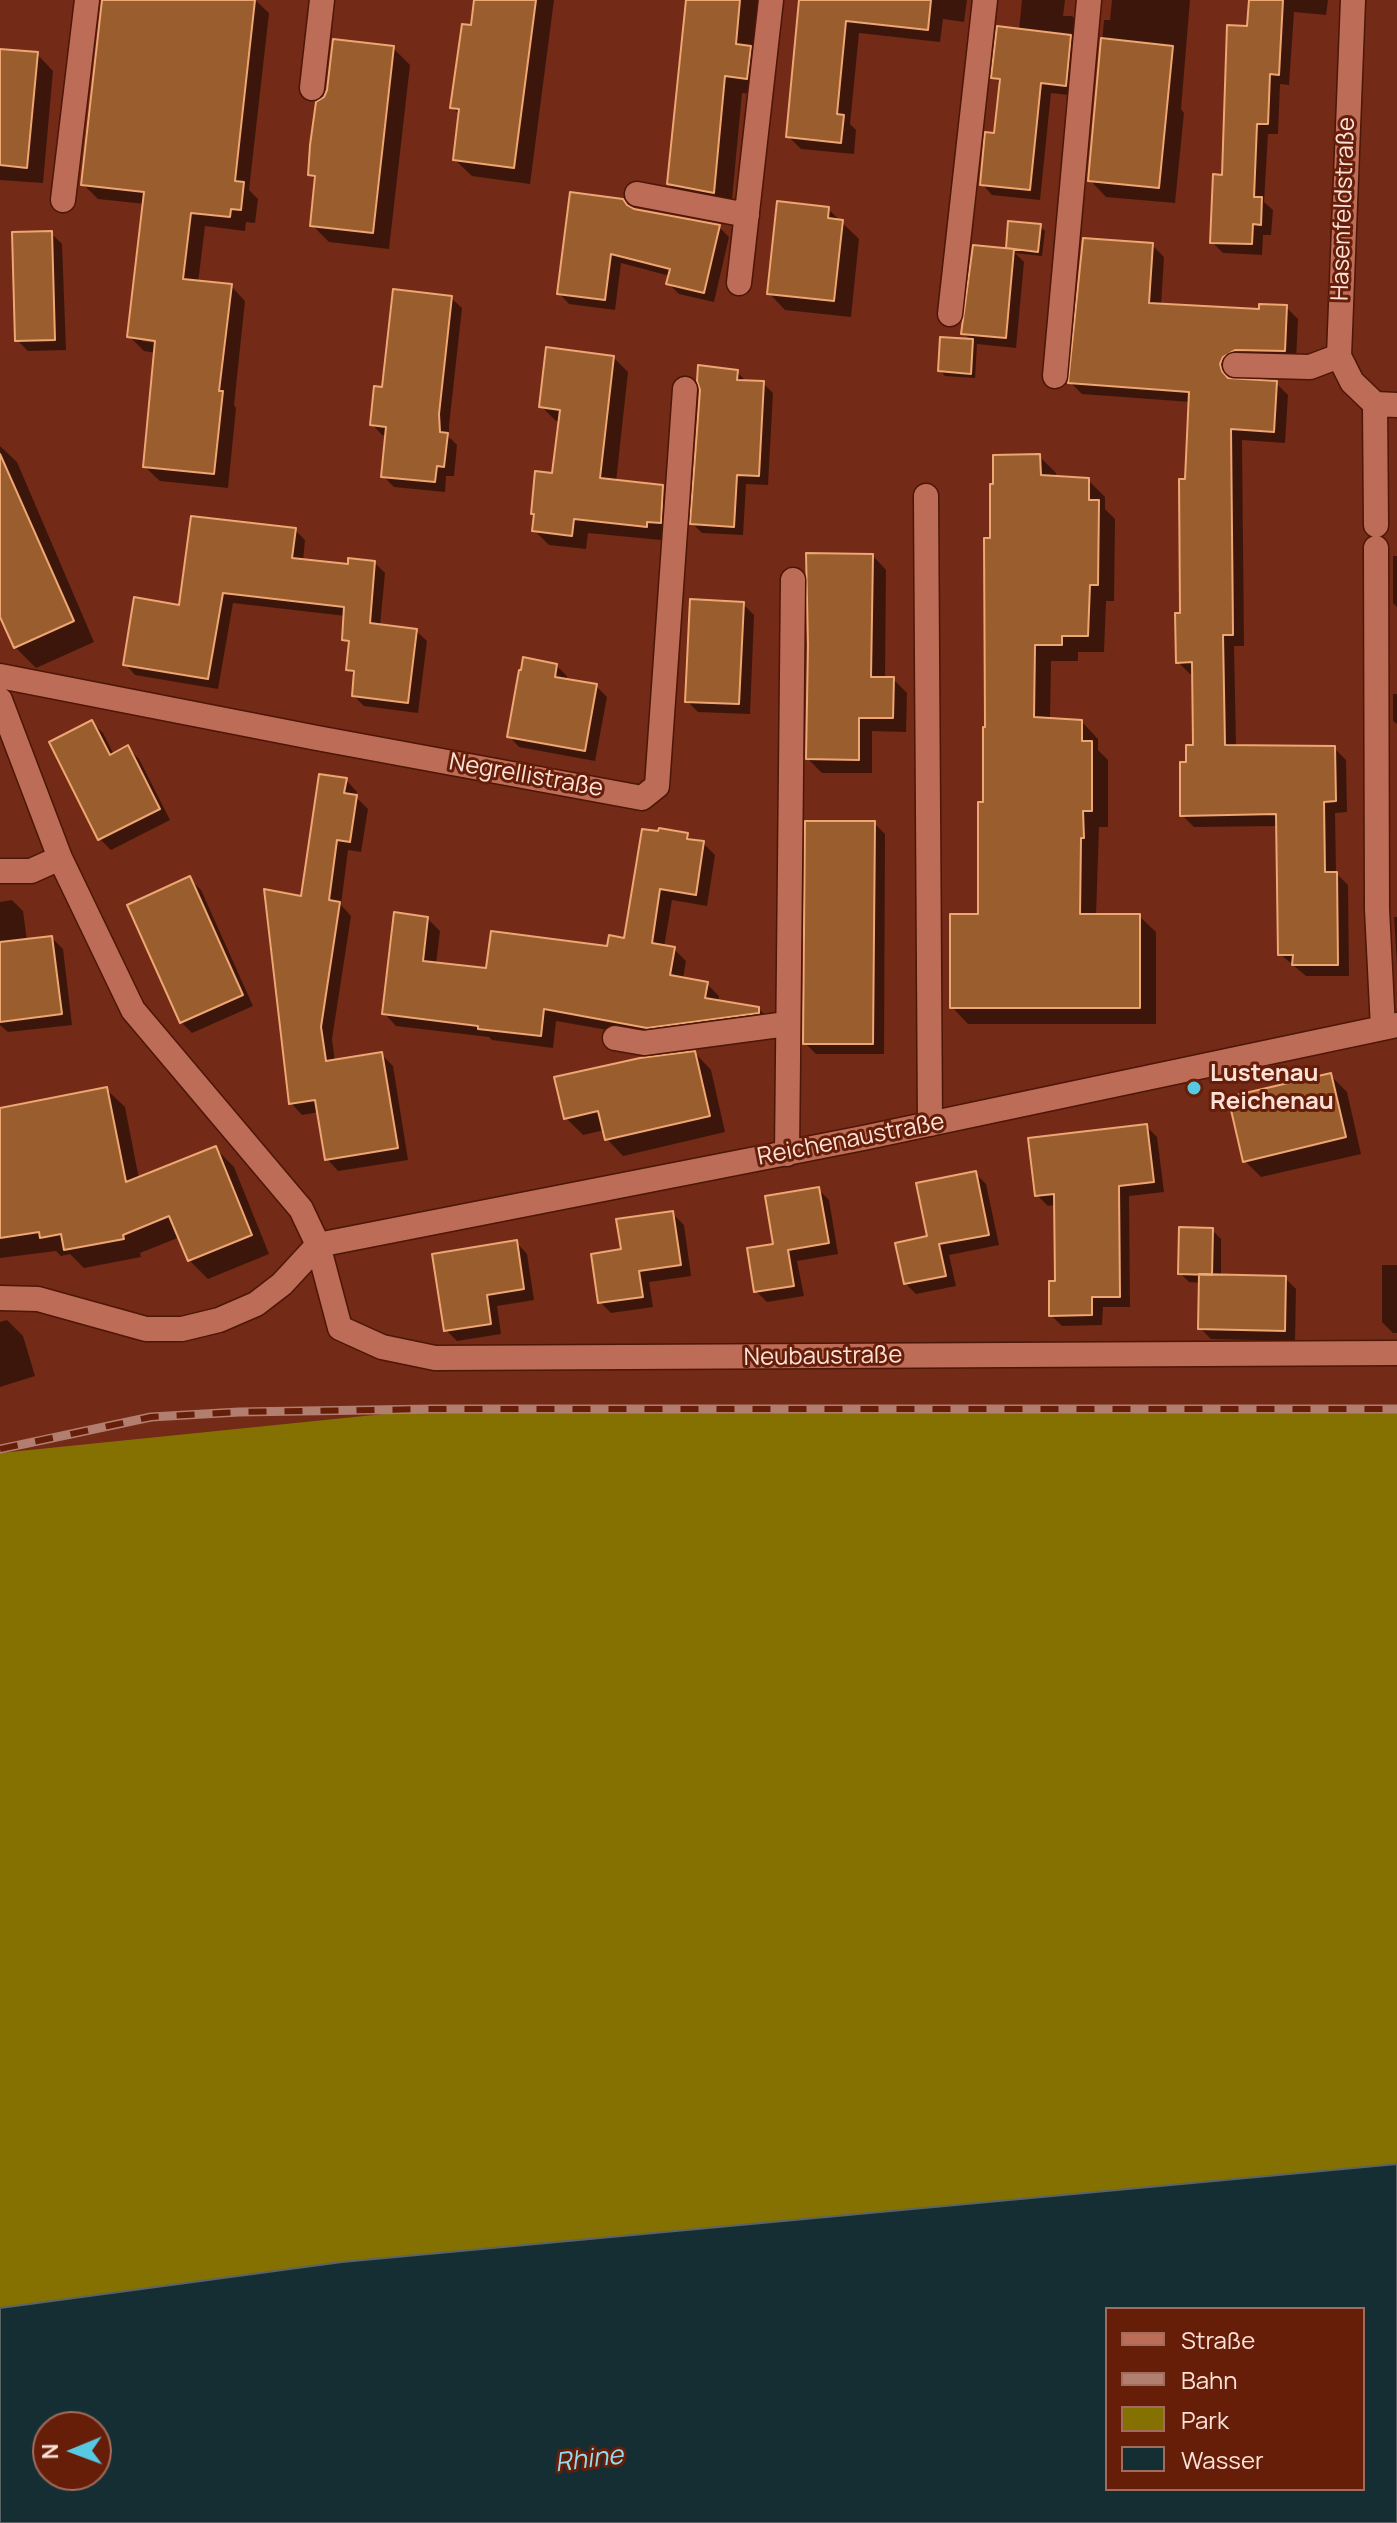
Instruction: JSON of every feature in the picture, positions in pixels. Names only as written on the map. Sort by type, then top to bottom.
[{"type":"street","points":[[63,200],[87,0]]},
{"type":"street","points":[[312,88],[322,0]]},
{"type":"street","points":[[739,283],[771,0]]},
{"type":"street","points":[[950,314],[985,0]]},
{"type":"street","points":[[1055,376],[1089,0]]},
{"type":"street","name":"Hasenfeldstraße","points":[[1339,356],[1353,0]]},
{"type":"street","points":[[637,194],[747,215]]},
{"type":"street","points":[[1235,365],[1310,367],[1339,356],[1352,382],[1386,404]]},
{"type":"street","name":"Negrellistraße","points":[[0,676],[642,798],[657,786],[685,389]]},
{"type":"street","name":"Reichenaustraße","points":[[318,1245],[787,1154],[1390,1027],[1377,909],[1376,537],[1386,404]]},
{"type":"street","points":[[926,496],[930,1124]]},
{"type":"street","points":[[787,1154],[793,580]]},
{"type":"street","points":[[0,700],[60,858],[133,1010],[301,1209],[318,1245],[282,1284],[256,1304],[219,1320],[182,1329],[146,1329],[38,1299],[0,1298]]},
{"type":"street","points":[[0,871],[31,871],[60,858]]},
{"type":"street","points":[[615,1038],[644,1043],[787,1024]]},
{"type":"street","name":"Neubaustraße","points":[[318,1245],[340,1328],[382,1347],[435,1358],[1397,1353]]},
{"type":"green space","points":[[433,1409],[1397,1410],[1397,2164],[1078,2194],[0,2308],[0,1453]]},
{"type":"water","name":"Rhine","points":[[1397,2164],[1397,2523],[0,2523],[0,2308],[342,2262]]},
{"type":"building","points":[[102,0],[255,0],[235,181],[244,182],[241,210],[231,209],[230,217],[191,213],[183,279],[232,284],[219,391],[223,391],[214,474],[143,467],[155,341],[127,337],[144,192],[81,185]]},
{"type":"building","points":[[474,0],[536,0],[514,168],[453,160],[459,109],[450,108],[462,24],[471,25]]},
{"type":"building","points":[[686,0],[740,0],[736,44],[751,46],[747,79],[725,76],[714,193],[667,184]]},
{"type":"building","points":[[799,0],[931,0],[928,30],[846,21],[837,114],[844,115],[841,143],[786,137]]},
{"type":"building","points":[[1249,0],[1283,0],[1279,75],[1270,74],[1268,124],[1257,124],[1254,197],[1262,197],[1261,225],[1253,224],[1252,244],[1210,243],[1213,174],[1222,175],[1227,25],[1247,26]]},
{"type":"building","points":[[997,26],[1071,35],[1066,86],[1041,83],[1030,190],[980,185],[985,132],[994,133],[1000,79],[991,78]]},
{"type":"building","points":[[1101,38],[1173,46],[1159,188],[1088,181]]},
{"type":"building","points":[[333,39],[394,46],[373,233],[310,226],[315,176],[308,175],[310,145],[316,102],[324,97],[327,90]]},
{"type":"building","points":[[0,49],[38,52],[27,168],[0,165]]},
{"type":"building","points":[[570,192],[623,199],[634,209],[720,225],[704,293],[666,284],[670,269],[611,254],[605,300],[557,294]]},
{"type":"building","points":[[777,201],[829,207],[828,218],[843,220],[834,301],[767,294]]},
{"type":"building","points":[[1008,221],[1041,224],[1038,252],[1006,248]]},
{"type":"building","points":[[52,231],[55,340],[15,341],[12,232]]},
{"type":"building","points":[[1083,238],[1153,243],[1149,303],[1259,309],[1259,304],[1287,305],[1285,351],[1235,350],[1223,357],[1220,364],[1228,378],[1277,381],[1274,432],[1231,429],[1233,635],[1223,635],[1225,745],[1335,746],[1336,801],[1324,802],[1325,872],[1337,872],[1338,965],[1292,965],[1293,955],[1278,955],[1276,814],[1180,816],[1180,762],[1186,762],[1186,745],[1193,745],[1192,662],[1176,663],[1175,613],[1180,613],[1179,479],[1185,479],[1189,392],[1068,383]]},
{"type":"building","points":[[973,245],[1014,249],[1006,338],[961,334]]},
{"type":"building","points":[[393,289],[452,296],[439,414],[440,432],[448,433],[444,467],[437,466],[435,482],[381,477],[386,427],[370,425],[374,386],[382,387]]},
{"type":"building","points":[[940,337],[973,339],[971,374],[938,371]]},
{"type":"building","points":[[546,347],[614,356],[600,478],[663,485],[661,523],[647,522],[647,527],[574,519],[572,536],[532,531],[535,471],[552,473],[560,410],[539,407]]},
{"type":"building","points":[[698,365],[738,370],[737,380],[764,381],[759,476],[737,475],[734,527],[690,524],[700,390]]},
{"type":"building","points":[[0,454],[74,621],[14,648],[0,617]]},
{"type":"building","points":[[1040,454],[1041,475],[1089,478],[1089,500],[1099,500],[1098,585],[1090,585],[1088,636],[1062,636],[1062,645],[1035,645],[1034,717],[1082,720],[1082,741],[1092,741],[1092,811],[1083,811],[1080,914],[1140,914],[1140,1008],[950,1008],[950,914],[978,914],[978,802],[983,802],[985,727],[984,538],[990,538],[993,455]]},
{"type":"building","points":[[191,516],[296,528],[292,558],[348,564],[348,558],[375,561],[370,623],[417,629],[408,703],[352,696],[354,671],[346,670],[349,641],[342,640],[344,607],[223,593],[208,679],[123,665],[134,597],[179,605]]},
{"type":"building","points":[[806,553],[873,554],[871,677],[894,677],[893,718],[859,718],[859,760],[806,759]]},
{"type":"building","points":[[690,599],[744,602],[739,704],[685,702]]},
{"type":"building","points":[[523,657],[557,664],[555,677],[597,684],[585,751],[507,737]]},
{"type":"building","points":[[92,720],[110,755],[128,745],[160,809],[98,840],[49,742]]},
{"type":"building","points":[[319,774],[347,778],[344,793],[357,795],[350,842],[337,840],[329,900],[340,902],[321,1027],[326,1061],[382,1052],[398,1148],[325,1160],[315,1100],[289,1104],[264,889],[301,896]]},
{"type":"building","points":[[805,821],[875,821],[873,1044],[803,1044]]},
{"type":"building","points":[[659,828],[688,833],[687,839],[704,841],[696,895],[660,889],[652,943],[675,947],[670,975],[708,982],[705,998],[759,1007],[759,1013],[647,1028],[544,1009],[541,1036],[382,1014],[394,912],[428,917],[423,961],[486,968],[491,931],[607,946],[609,935],[624,938],[642,829],[658,831]]},
{"type":"building","points":[[190,876],[243,995],[180,1023],[127,905]]},
{"type":"building","points":[[52,936],[62,1014],[0,1022],[0,942]]},
{"type":"building","points":[[695,1051],[710,1116],[605,1140],[598,1111],[564,1119],[554,1077],[640,1058]]},
{"type":"building","points":[[1331,1073],[1346,1137],[1243,1162],[1228,1097]]},
{"type":"building","points":[[107,1087],[126,1182],[216,1146],[252,1235],[188,1261],[169,1216],[123,1235],[124,1239],[64,1250],[61,1234],[40,1238],[39,1232],[0,1238],[0,1108]]},
{"type":"building","points":[[1147,1124],[1154,1182],[1119,1186],[1120,1297],[1092,1297],[1092,1315],[1049,1316],[1049,1281],[1055,1281],[1054,1194],[1035,1196],[1028,1138]]},
{"type":"building","points":[[976,1171],[989,1235],[939,1244],[946,1276],[904,1284],[895,1243],[927,1236],[916,1183]]},
{"type":"building","points":[[819,1187],[829,1243],[788,1250],[794,1286],[754,1292],[747,1248],[773,1244],[765,1196]]},
{"type":"building","points":[[673,1211],[681,1265],[639,1271],[643,1297],[598,1303],[591,1254],[621,1249],[616,1219]]},
{"type":"building","points":[[1179,1227],[1213,1228],[1212,1275],[1178,1274]]},
{"type":"building","points":[[517,1240],[524,1289],[487,1295],[491,1324],[444,1331],[432,1254]]},
{"type":"building","points":[[1199,1274],[1286,1276],[1285,1331],[1198,1329]]},
{"type":"railway","points":[[0,1449],[151,1417],[239,1412],[433,1409],[1397,1409]]},
{"type":"place","name":"Lustenau Reichenau","points":[[1194,1088]]}]
